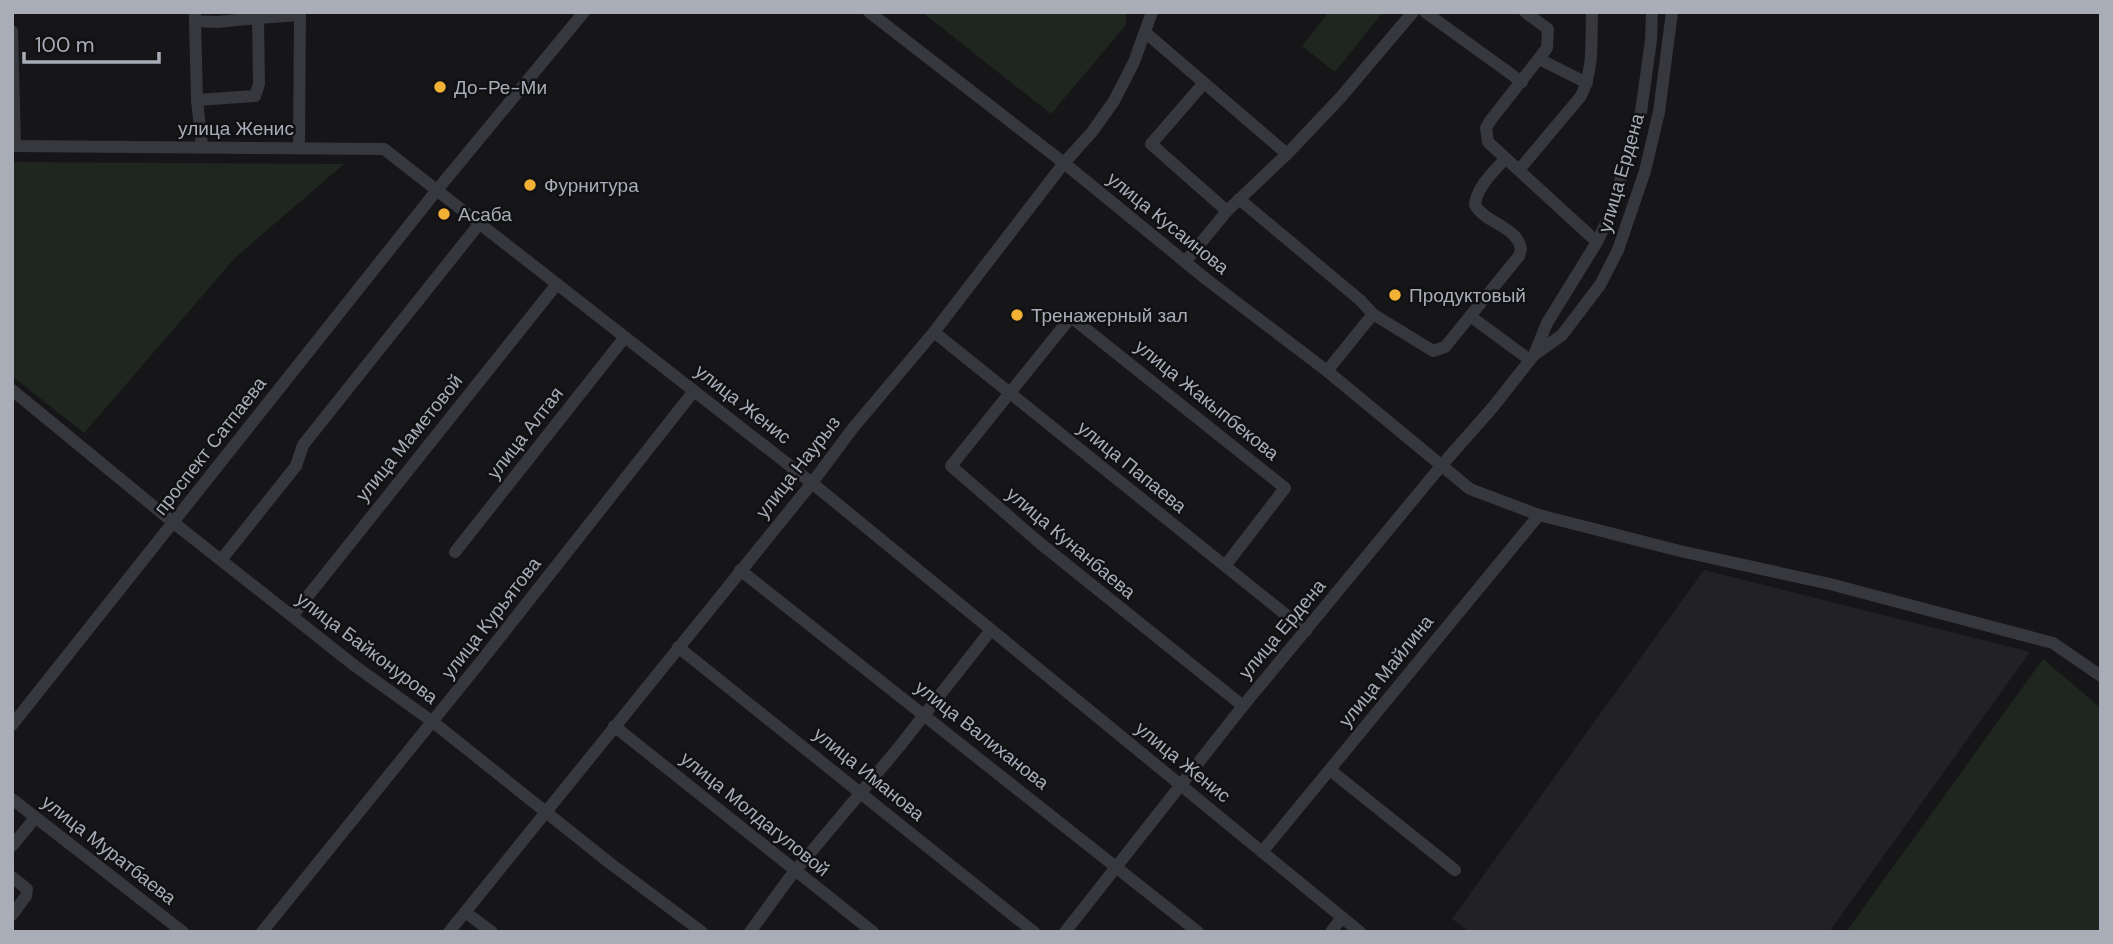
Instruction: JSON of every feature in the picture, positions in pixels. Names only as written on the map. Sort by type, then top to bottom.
[{"type":"street","name":"проспект Сатпаева","points":[[12,725],[437,190],[584,12]]},
{"type":"street","name":"улица Кусаинова","points":[[869,12],[1327,371],[1470,489],[1539,516],[1830,584],[2053,643],[2101,676]]},
{"type":"street","name":"улица Наурыз","points":[[449,932],[812,483],[853,428],[934,332],[1064,163],[1092,132],[1114,101],[1134,62],[1152,12]]},
{"type":"street","points":[[1185,262],[1227,211],[1287,154],[1340,97],[1413,12]]},
{"type":"street","points":[[1425,12],[1522,82]]},
{"type":"street","points":[[1525,12],[1548,29],[1546,48],[1486,128],[1488,142],[1597,242]]},
{"type":"street","points":[[1519,170],[1581,96],[1591,70],[1592,12]]},
{"type":"street","name":"улица Ердена","points":[[1532,358],[1547,323],[1597,242],[1609,215],[1641,112],[1652,12]]},
{"type":"street","name":"улица Ердена","points":[[1065,932],[1180,784],[1441,466],[1532,358],[1562,335],[1600,285],[1618,250],[1645,170],[1656,124],[1672,12]]},
{"type":"street","points":[[202,147],[197,100],[195,17],[258,18],[300,14],[299,147]]},
{"type":"street","points":[[197,100],[255,96],[259,84],[258,18]]},
{"type":"street","points":[[12,31],[14,146]]},
{"type":"street","points":[[1146,33],[1287,154]]},
{"type":"street","points":[[1539,60],[1587,83]]},
{"type":"street","points":[[1204,83],[1151,144],[1227,211]]},
{"type":"street","name":"улица Женис","points":[[14,146],[384,149],[812,483],[1360,932]]},
{"type":"street","points":[[1240,199],[1373,314],[1433,351],[1446,347],[1519,256],[1521,249],[1516,236],[1483,215],[1475,205],[1475,198],[1481,188],[1505,159]]},
{"type":"street","points":[[221,561],[296,466],[303,445],[480,223]]},
{"type":"street","name":"улица Маметовой","points":[[292,616],[557,284]]},
{"type":"street","points":[[1327,371],[1373,314]]},
{"type":"street","points":[[1470,316],[1532,358]]},
{"type":"street","name":"улица Жакыпбекова","points":[[1010,392],[1069,319],[1074,317],[1284,486],[1284,490],[1225,566]]},
{"type":"street","name":"улица Папаева","points":[[934,332],[1306,631]]},
{"type":"street","name":"улица Алтая","points":[[455,552],[625,337]]},
{"type":"street","name":"улица Байконурова","points":[[12,390],[221,561],[702,932]]},
{"type":"street","name":"улица Курьятова","points":[[262,932],[433,722],[694,391]]},
{"type":"street","name":"улица Кунанбаева","points":[[1010,392],[950,466],[1051,552],[1243,706]]},
{"type":"street","name":"улица Майлина","points":[[1262,852],[1539,516]]},
{"type":"street","name":"улица Валиханова","points":[[740,570],[1198,932]]},
{"type":"street","points":[[750,932],[991,630]]},
{"type":"street","name":"улица Иманова","points":[[678,647],[1034,932]]},
{"type":"street","points":[[12,701],[24,710]]},
{"type":"street","name":"улица Молдагуловой","points":[[614,726],[873,932]]},
{"type":"street","points":[[1329,770],[1455,870]]},
{"type":"street","name":"улица Муратбаева","points":[[12,799],[183,932]]},
{"type":"street","points":[[14,841],[35,818]]},
{"type":"street","points":[[12,877],[27,890],[26,896],[12,915]]},
{"type":"street","points":[[466,912],[492,932]]},
{"type":"street","points":[[1331,932],[1342,917]]},
{"type":"shaded area","points":[[922,12],[1127,12],[1125,26],[1051,114]]},
{"type":"shaded area","points":[[1329,12],[1383,12],[1335,72],[1302,46]]},
{"type":"shaded area","points":[[12,162],[344,164],[235,258],[84,433],[12,376]]},
{"type":"shaded area","points":[[1704,570],[2030,652],[1829,932],[1470,932],[1452,919]]},
{"type":"shaded area","points":[[2043,659],[2101,708],[2101,932],[1846,932]]},
{"type":"place","name":"До-Ре-Ми","points":[[440,87]]},
{"type":"place","name":"Фурнитура","points":[[530,185]]},
{"type":"place","name":"Асаба","points":[[444,214]]},
{"type":"place","name":"Продуктовый","points":[[1395,295]]},
{"type":"place","name":"Тренажерный зал","points":[[1017,315]]}]
